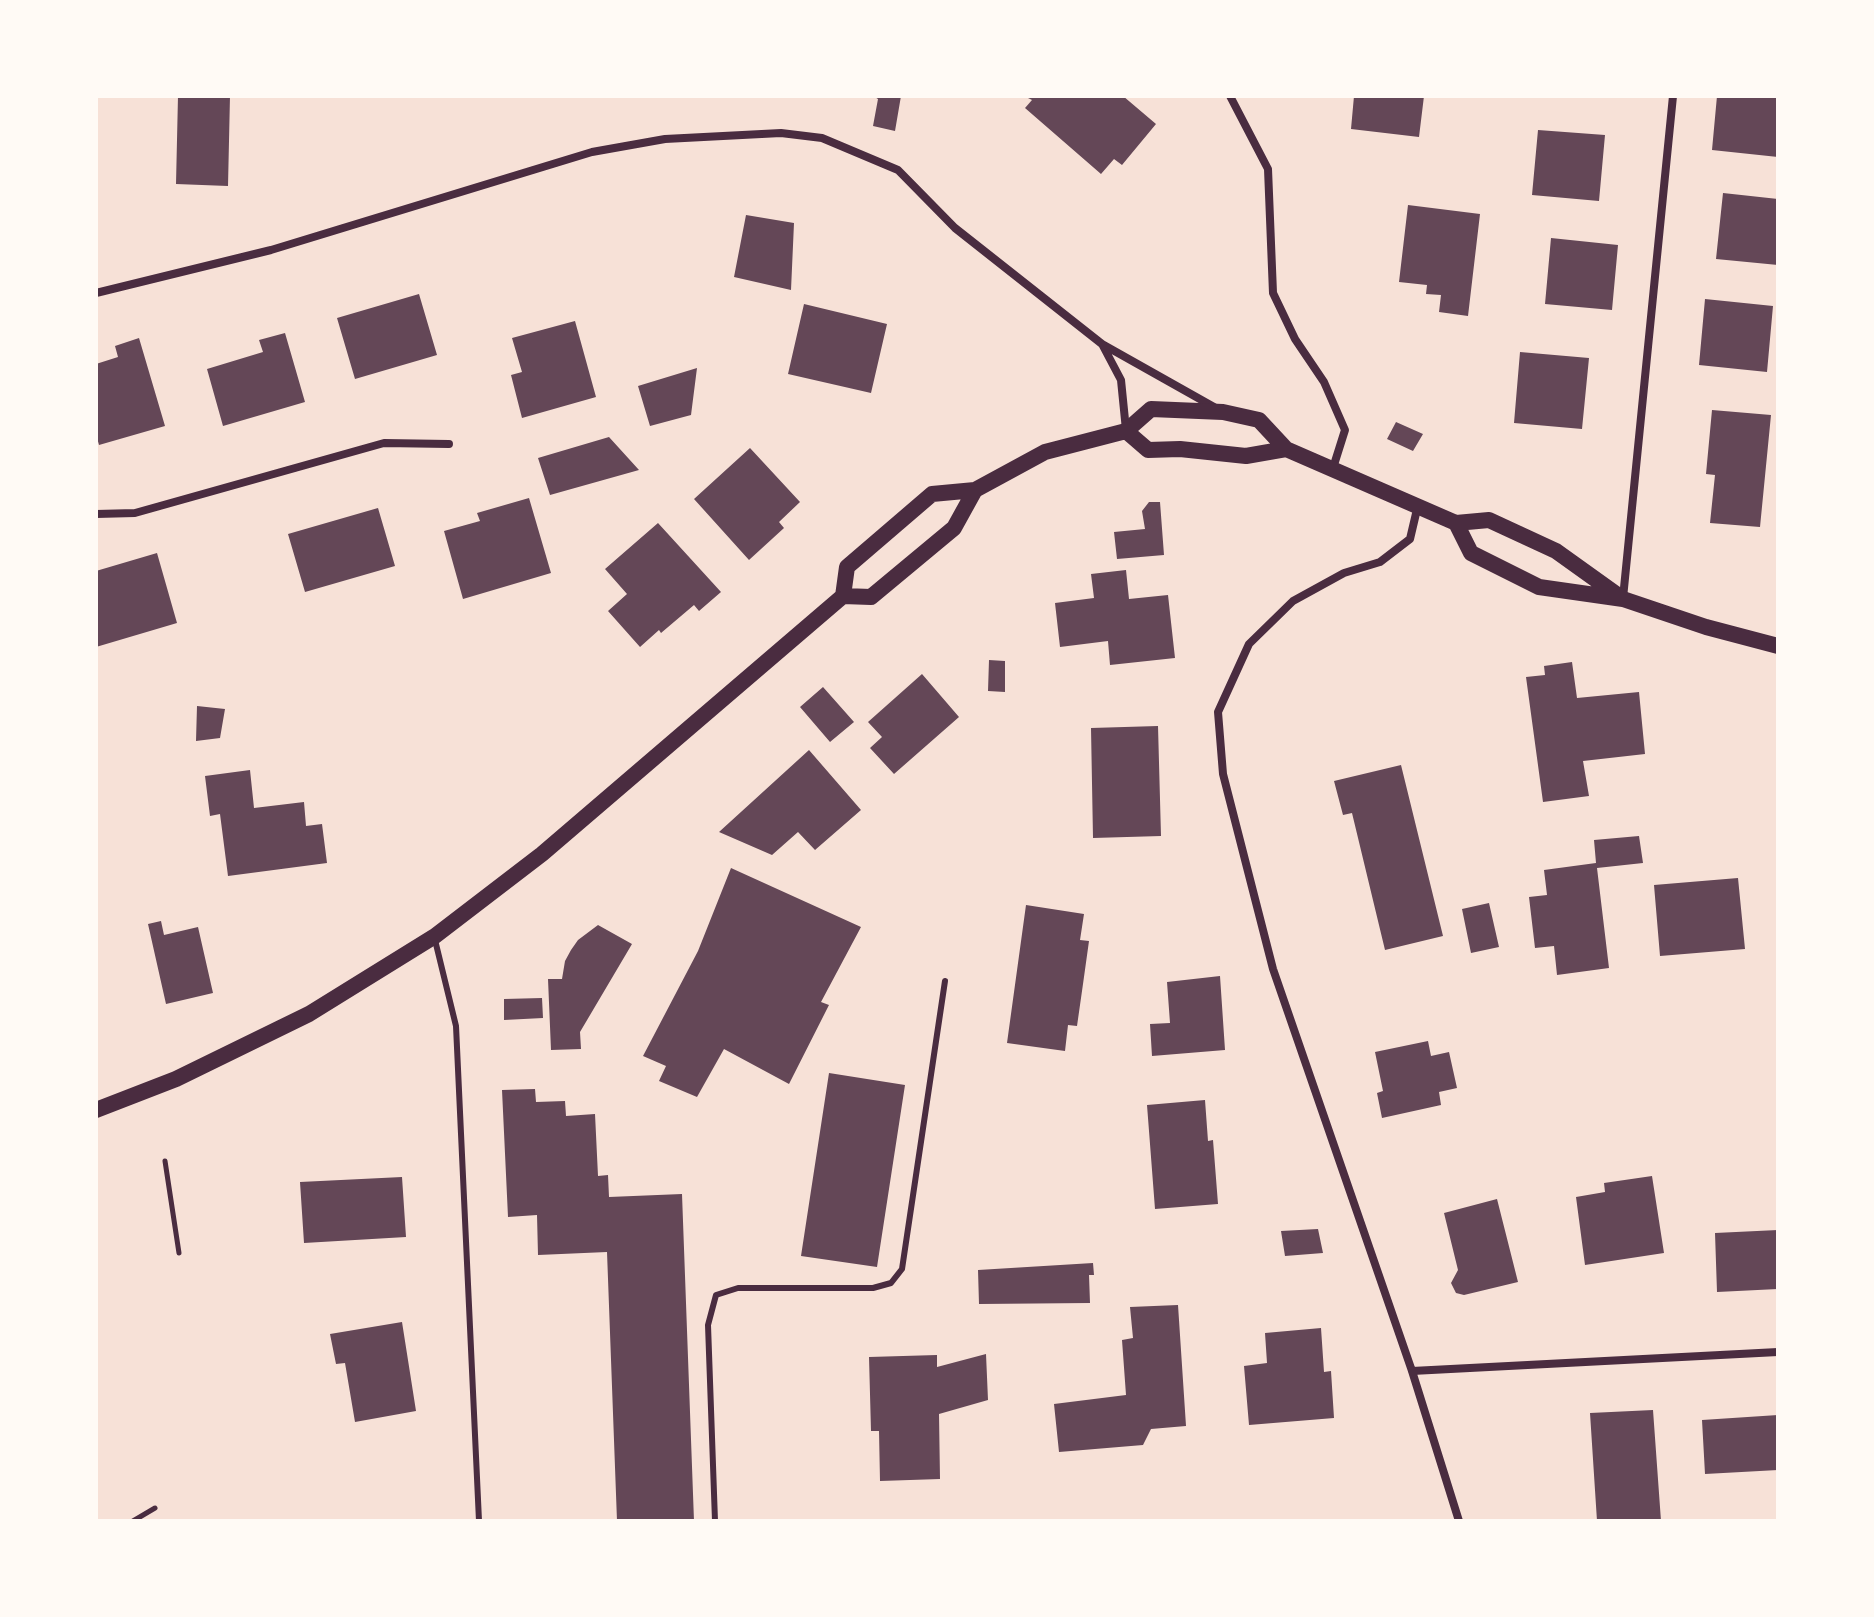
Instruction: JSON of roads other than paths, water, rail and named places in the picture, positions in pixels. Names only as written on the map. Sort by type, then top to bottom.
[{"type":"main road","points":[[96,1110],[176,1079],[309,1014],[435,936],[542,854],[843,596],[847,567],[932,494],[975,490],[1045,452],[1126,431],[1151,409],[1223,412],[1259,420],[1286,449],[1456,523],[1489,520],[1556,551],[1623,599]]},
{"type":"main road","points":[[1126,431],[1148,450],[1180,449],[1246,456],[1286,449]]},
{"type":"main road","points":[[843,596],[871,597],[954,528],[975,490]]},
{"type":"main road","points":[[1456,523],[1471,553],[1539,587],[1623,599],[1706,627],[1778,646]]},
{"type":"street","points":[[1230,96],[1268,169],[1273,293],[1295,339],[1324,382],[1345,430],[1333,468]]},
{"type":"street","points":[[1623,599],[1673,96]]},
{"type":"street","points":[[96,293],[271,250],[592,152],[665,139],[781,133],[822,138],[898,170],[955,228],[1102,344],[1223,412]]},
{"type":"street","points":[[1102,344],[1121,380],[1126,431]]},
{"type":"street","points":[[96,514],[135,513],[384,443],[449,444]]},
{"type":"street","points":[[1418,505],[1410,539],[1380,562],[1344,573],[1293,601],[1249,644],[1218,712],[1223,774],[1273,969],[1412,1371],[1459,1521]]},
{"type":"street","points":[[1412,1371],[1778,1352]]},
{"type":"lane","points":[[435,936],[456,1026],[479,1521]]},
{"type":"lane","points":[[715,1521],[708,1325],[716,1295],[738,1288],[873,1288],[891,1283],[902,1269],[945,981]]}]
